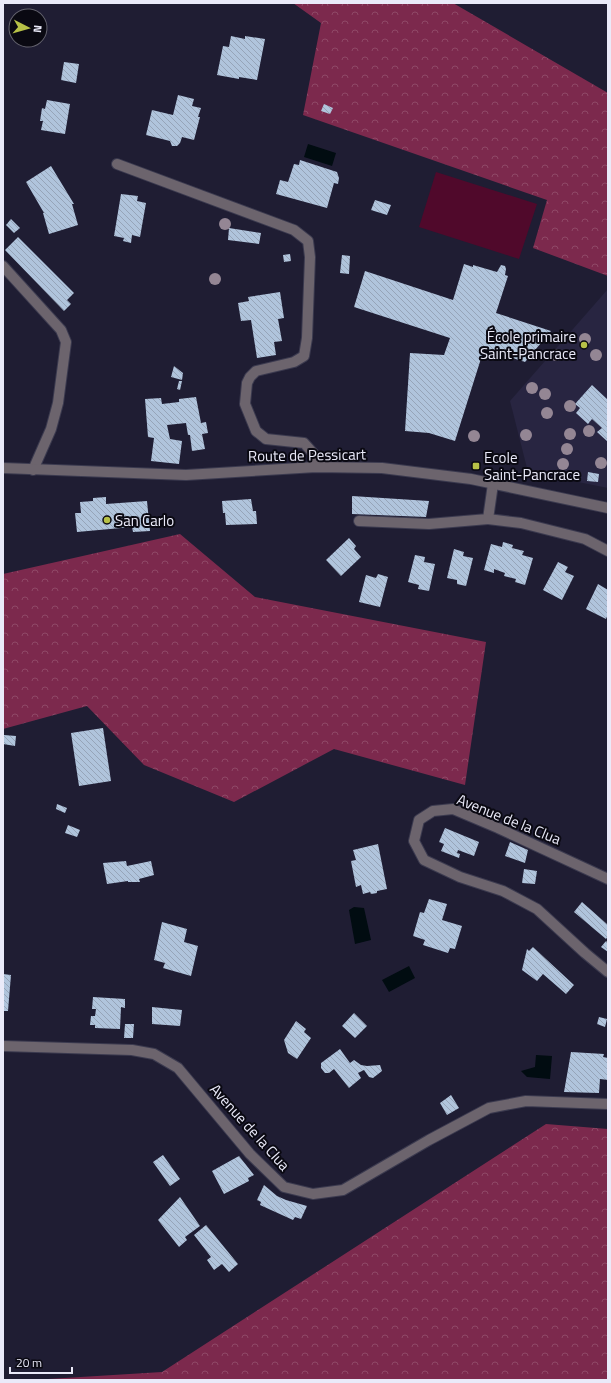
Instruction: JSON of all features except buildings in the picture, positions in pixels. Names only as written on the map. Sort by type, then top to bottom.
[{"type":"street","points":[[117,164],[294,230],[308,241],[310,257],[307,338],[304,356],[294,362],[256,371],[250,376],[245,404],[256,431],[266,439],[304,443],[313,453],[316,467]]},
{"type":"street","points":[[3,266],[61,330],[66,342],[58,403],[51,429],[33,470]]},
{"type":"street","name":"Route de Pessicart","points":[[3,468],[186,475],[316,467],[382,468],[430,473],[493,484],[608,508]]},
{"type":"street","points":[[488,519],[493,484]]},
{"type":"street","points":[[359,521],[429,524],[488,519],[521,523],[585,540],[608,551]]},
{"type":"street","name":"Avenue de la Clua","points":[[608,879],[498,828],[453,809],[433,811],[419,820],[414,841],[424,860],[460,877],[503,891],[537,909],[608,972]]},
{"type":"street","name":"Avenue de la Clua","points":[[3,1046],[132,1050],[154,1054],[178,1068],[250,1154],[284,1187],[313,1194],[343,1190],[429,1140],[489,1108],[526,1102],[608,1104]]},
{"type":"shaded area","points":[[308,144],[336,153],[332,166],[304,157]]},
{"type":"shaded area","points":[[436,172],[537,204],[519,259],[419,227]]},
{"type":"shaded area","name":"École primaire Saint-Pancrace","points":[[608,289],[608,488],[528,472],[510,401]]},
{"type":"shaded area","points":[[354,907],[364,908],[371,940],[355,944],[349,910]]},
{"type":"shaded area","points":[[409,966],[415,978],[389,992],[382,980]]},
{"type":"shaded area","points":[[536,1055],[552,1056],[550,1079],[527,1077],[521,1071],[535,1067]]},
{"type":"green space","points":[[293,3],[453,3],[608,93],[608,276],[533,248],[547,200],[303,115],[321,23]]},
{"type":"green space","points":[[180,534],[255,597],[486,642],[465,785],[334,749],[234,802],[144,765],[87,706],[3,729],[3,574]]},
{"type":"green space","points":[[546,1124],[608,1129],[608,1380],[32,1380],[162,1372]]},
{"type":"place","name":"École primaire Saint-Pancrace","points":[[584,345]]},
{"type":"place","name":"Ecole Saint-Pancrace","points":[[476,466]]},
{"type":"place","name":"San Carlo","points":[[107,520]]}]
